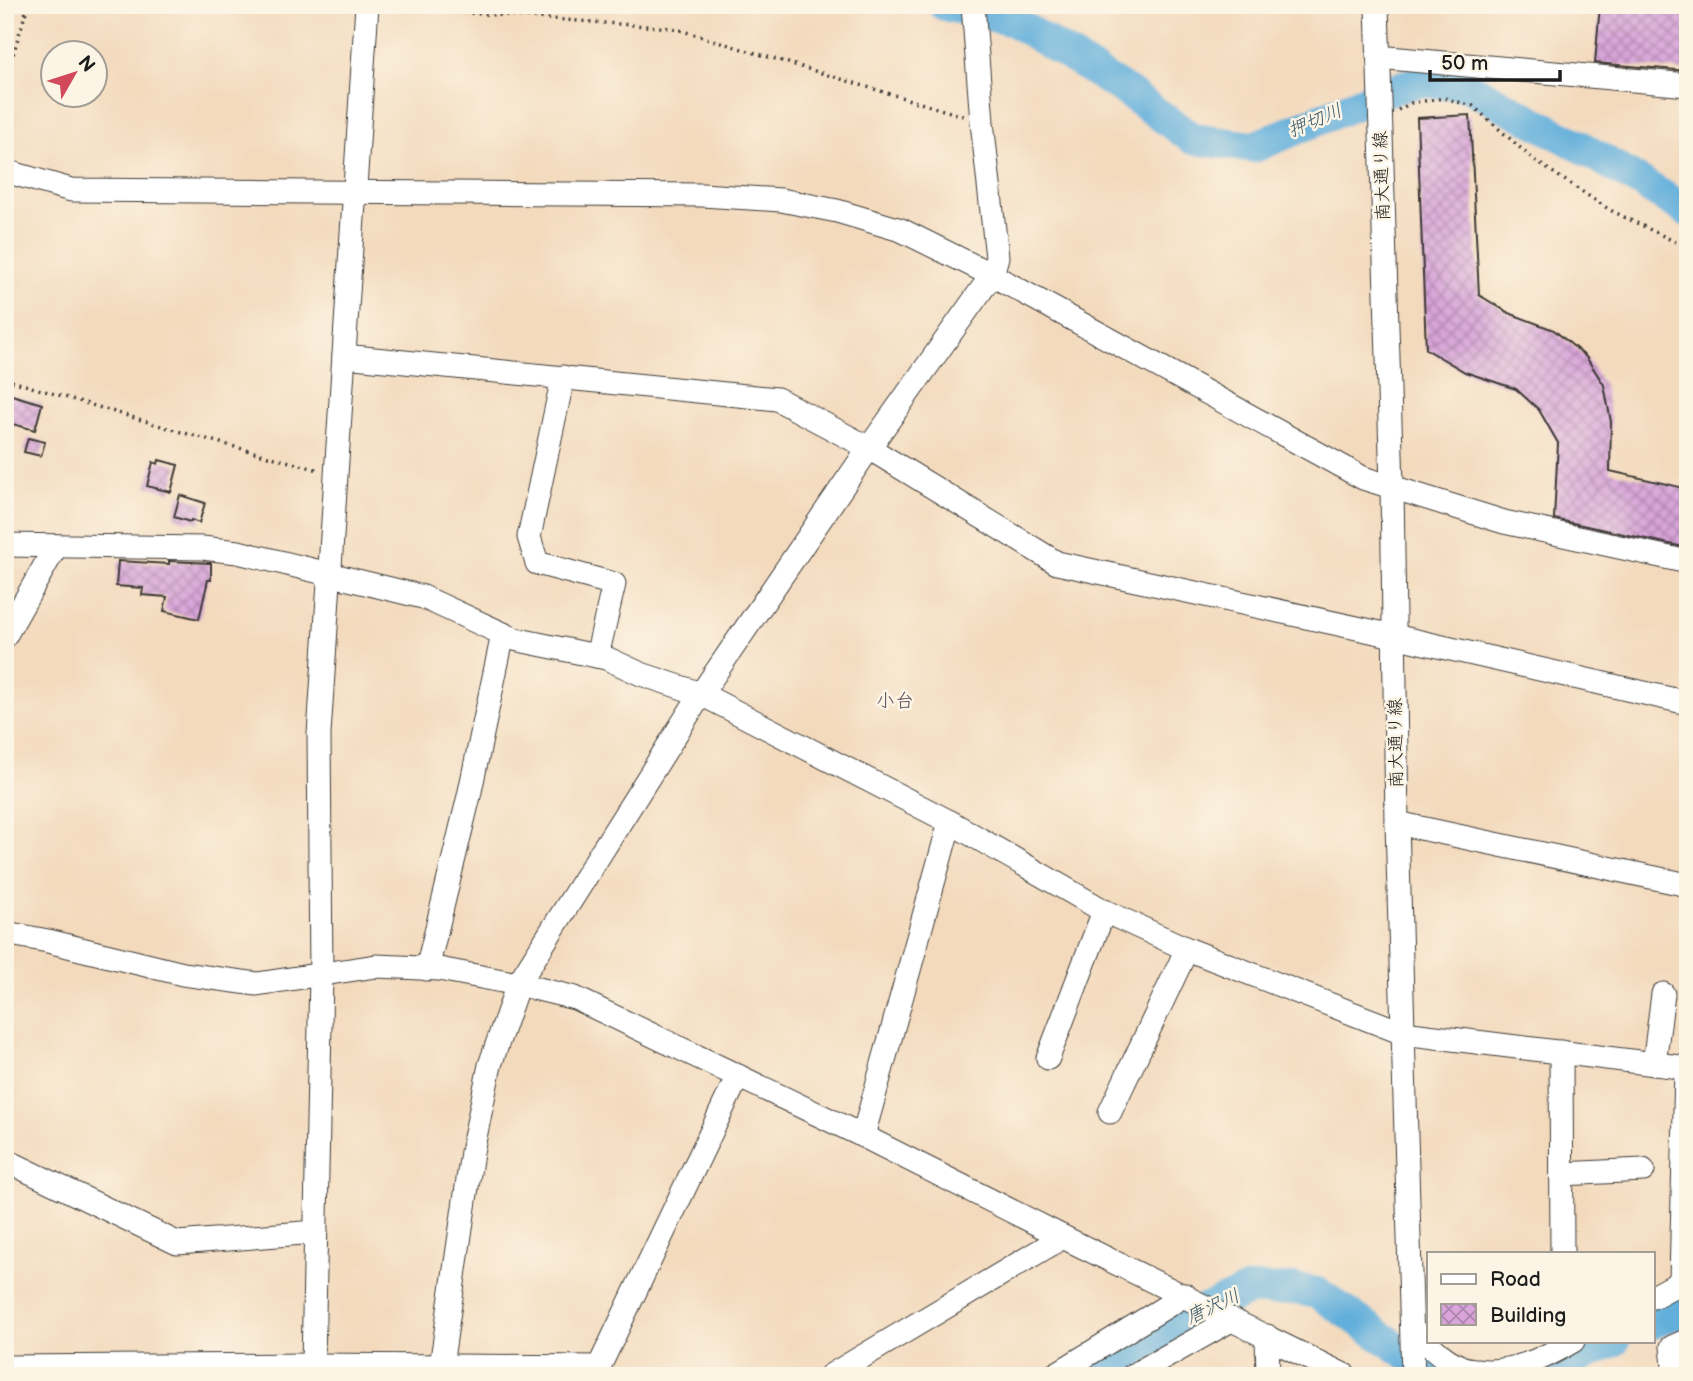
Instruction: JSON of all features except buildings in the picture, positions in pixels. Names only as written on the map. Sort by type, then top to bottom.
[{"type":"street","points":[[312,1370],[321,975],[319,734],[368,5]]},
{"type":"street","points":[[1377,5],[1379,68],[1688,85]]},
{"type":"street","points":[[441,1366],[472,1152],[490,1065],[518,984],[701,694],[869,448],[992,275],[997,257],[982,122],[974,16]]},
{"type":"street","name":"南大通り線","points":[[1379,68],[1392,486],[1397,823],[1413,1376]]},
{"type":"street","points":[[5,171],[71,190],[702,195],[781,200],[837,211],[901,230],[992,275],[1363,478],[1504,522],[1688,562]]},
{"type":"street","points":[[344,356],[777,399],[869,448],[1058,563],[1688,703]]},
{"type":"street","points":[[563,377],[529,537],[537,563],[614,584],[597,656]]},
{"type":"street","points":[[5,545],[202,548],[238,552],[423,597],[514,639],[606,658],[641,674],[701,694],[950,822],[1104,911],[1187,949],[1403,1033],[1687,1068],[1684,1282],[1654,1297]]},
{"type":"street","points":[[5,636],[56,546]]},
{"type":"street","points":[[426,969],[469,796],[503,634]]},
{"type":"street","points":[[863,1136],[950,822]]},
{"type":"street","points":[[1397,823],[1688,885]]},
{"type":"street","points":[[1048,1058],[1104,911]]},
{"type":"street","points":[[5,933],[183,974],[257,984],[376,966],[439,969],[575,998],[863,1136],[1346,1376]]},
{"type":"street","points":[[1110,1112],[1187,949]]},
{"type":"street","points":[[1654,1064],[1663,994]]},
{"type":"street","points":[[1560,1052],[1562,1252]]},
{"type":"street","points":[[5,1367],[312,1370],[441,1366],[599,1367],[738,1076]]},
{"type":"street","points":[[5,1160],[177,1243],[316,1232]]},
{"type":"street","points":[[1562,1174],[1643,1170]]},
{"type":"street","points":[[830,1376],[1063,1237]]},
{"type":"street","points":[[1053,1376],[1189,1298]]},
{"type":"street","points":[[1132,1376],[1228,1318]]},
{"type":"street","points":[[1413,1335],[1461,1367],[1487,1371],[1511,1369],[1539,1359],[1566,1343]]},
{"type":"street","points":[[1267,1336],[1268,1376]]},
{"type":"street","points":[[1675,1376],[1672,1347],[1688,1340]]},
{"type":"path","points":[[5,81],[27,5]]},
{"type":"path","points":[[368,5],[673,28],[982,122]]},
{"type":"path","points":[[1380,116],[1411,103],[1444,98],[1473,106],[1534,160],[1611,210],[1688,248]]},
{"type":"path","points":[[5,379],[335,475]]},
{"type":"waterway","name":"押切川","points":[[944,5],[1013,21],[1126,91],[1193,139],[1254,147],[1389,90],[1422,81],[1465,85],[1580,146],[1688,211]]},
{"type":"waterway","name":"唐沢川","points":[[1104,1376],[1184,1319],[1249,1290],[1296,1289],[1318,1293],[1439,1376]]},
{"type":"waterway","name":"唐沢川","points":[[1654,1323],[1688,1308]]},
{"type":"waterway","name":"唐沢川","points":[[1542,1376],[1612,1342]]},
{"type":"district","name":"小台","points":[[895,701]]}]
